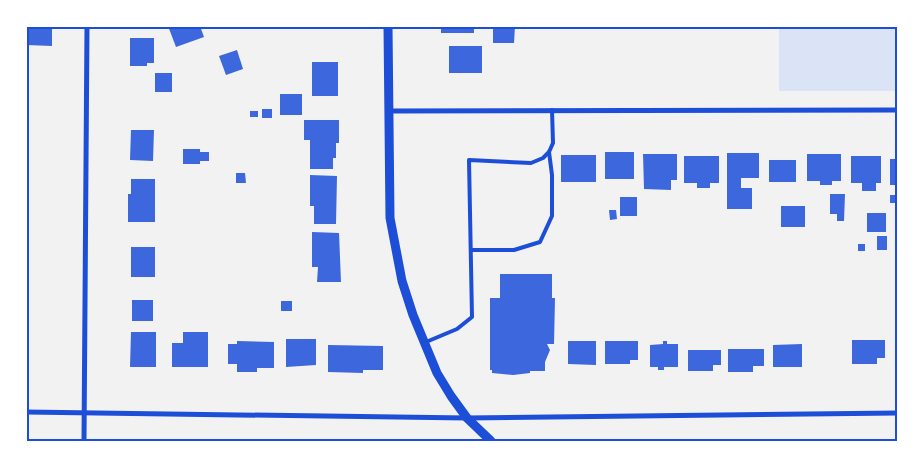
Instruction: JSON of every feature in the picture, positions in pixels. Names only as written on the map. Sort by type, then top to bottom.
[{"type":"street","points":[[84,441],[86,26]]},
{"type":"street","points":[[388,26],[390,198],[393,237],[402,281],[424,343],[437,372],[467,418],[491,441]]},
{"type":"street","points":[[388,111],[898,110]]},
{"type":"street","points":[[26,412],[467,418],[898,413]]},
{"type":"lane","points":[[424,343],[457,329],[472,316],[469,160],[531,163],[543,158],[549,152],[553,143],[552,110]]},
{"type":"lane","points":[[471,250],[514,250],[540,242],[552,216],[552,175],[549,152]]},
{"type":"shaded area","points":[[779,26],[898,26],[898,91],[779,91]]},
{"type":"building","points":[[26,26],[52,26],[52,46],[26,45]]},
{"type":"building","points":[[168,26],[200,26],[204,37],[176,47]]},
{"type":"building","points":[[441,26],[474,26],[474,33],[441,33]]},
{"type":"building","points":[[493,26],[515,26],[514,43],[493,43]]},
{"type":"building","points":[[130,38],[154,38],[154,63],[147,63],[147,66],[130,66]]},
{"type":"building","points":[[449,46],[482,46],[482,73],[449,73]]},
{"type":"building","points":[[237,50],[243,69],[226,75],[219,56]]},
{"type":"building","points":[[312,62],[338,62],[338,96],[312,96]]},
{"type":"building","points":[[155,73],[172,73],[172,92],[155,92]]},
{"type":"building","points":[[280,94],[302,94],[302,115],[280,115]]},
{"type":"building","points":[[262,109],[272,109],[272,118],[262,118]]},
{"type":"building","points":[[250,111],[258,111],[258,117],[250,117]]},
{"type":"building","points":[[304,120],[339,120],[339,143],[336,143],[336,158],[333,158],[333,169],[310,169],[310,140],[304,140]]},
{"type":"building","points":[[131,130],[154,130],[153,161],[130,160]]},
{"type":"building","points":[[183,149],[200,149],[200,152],[209,152],[209,161],[200,161],[200,164],[183,164]]},
{"type":"building","points":[[605,152],[634,152],[634,179],[605,179]]},
{"type":"building","points":[[727,153],[759,153],[759,178],[741,178],[741,188],[752,188],[752,209],[727,209]]},
{"type":"building","points":[[643,154],[677,154],[677,180],[671,180],[671,190],[644,189]]},
{"type":"building","points":[[807,154],[841,154],[841,181],[832,181],[832,185],[820,185],[820,181],[807,181]]},
{"type":"building","points":[[561,155],[596,155],[596,182],[561,182]]},
{"type":"building","points":[[684,156],[719,156],[719,183],[710,183],[710,188],[697,188],[697,183],[684,183]]},
{"type":"building","points":[[851,156],[881,156],[881,183],[876,183],[876,191],[862,191],[862,183],[851,183]]},
{"type":"building","points":[[890,159],[898,159],[898,185],[890,185]]},
{"type":"building","points":[[769,160],[796,160],[796,182],[769,182]]},
{"type":"building","points":[[236,173],[245,173],[246,183],[236,183]]},
{"type":"building","points":[[310,175],[337,176],[336,224],[314,224],[314,206],[310,206]]},
{"type":"building","points":[[131,179],[155,179],[155,222],[128,222],[128,194],[131,194]]},
{"type":"building","points":[[830,194],[845,194],[844,221],[837,221],[837,214],[830,214]]},
{"type":"building","points":[[890,195],[896,195],[896,203],[890,203]]},
{"type":"building","points":[[620,197],[637,197],[637,216],[620,216]]},
{"type":"building","points":[[781,206],[805,206],[805,227],[781,227]]},
{"type":"building","points":[[609,210],[616,210],[617,219],[610,220]]},
{"type":"building","points":[[867,213],[886,213],[886,232],[867,232]]},
{"type":"building","points":[[312,232],[339,233],[341,282],[317,282],[318,267],[312,267]]},
{"type":"building","points":[[877,236],[887,236],[887,250],[877,250]]},
{"type":"building","points":[[858,244],[865,244],[865,251],[858,251]]},
{"type":"building","points":[[131,247],[155,247],[155,277],[131,277]]},
{"type":"building","points":[[500,274],[552,274],[552,298],[555,298],[554,344],[547,344],[550,350],[545,362],[545,371],[530,371],[530,373],[513,375],[492,373],[492,370],[490,370],[490,298],[500,298]]},
{"type":"building","points":[[132,300],[153,300],[153,321],[132,321]]},
{"type":"building","points":[[281,301],[292,301],[292,311],[281,311]]},
{"type":"building","points":[[131,332],[156,332],[156,367],[130,367]]},
{"type":"building","points":[[183,332],[208,332],[208,367],[172,367],[172,343],[183,343]]},
{"type":"building","points":[[286,339],[316,339],[316,365],[286,367]]},
{"type":"building","points":[[852,340],[885,340],[885,358],[877,358],[877,364],[852,364]]},
{"type":"building","points":[[237,341],[274,342],[274,368],[257,368],[257,372],[237,372],[237,364],[228,364],[228,344],[237,344]]},
{"type":"building","points":[[568,341],[596,341],[596,365],[568,364]]},
{"type":"building","points":[[605,341],[638,341],[638,360],[630,360],[630,364],[605,364]]},
{"type":"building","points":[[663,341],[667,341],[667,344],[678,344],[678,367],[664,367],[664,370],[658,370],[658,367],[650,367],[650,345],[663,344]]},
{"type":"building","points":[[802,344],[802,367],[773,367],[773,345]]},
{"type":"building","points":[[328,345],[383,346],[383,370],[363,370],[363,373],[328,372]]},
{"type":"building","points":[[728,349],[764,349],[764,366],[753,366],[753,372],[728,372]]},
{"type":"building","points":[[688,350],[721,350],[721,365],[713,365],[713,371],[688,371]]}]
